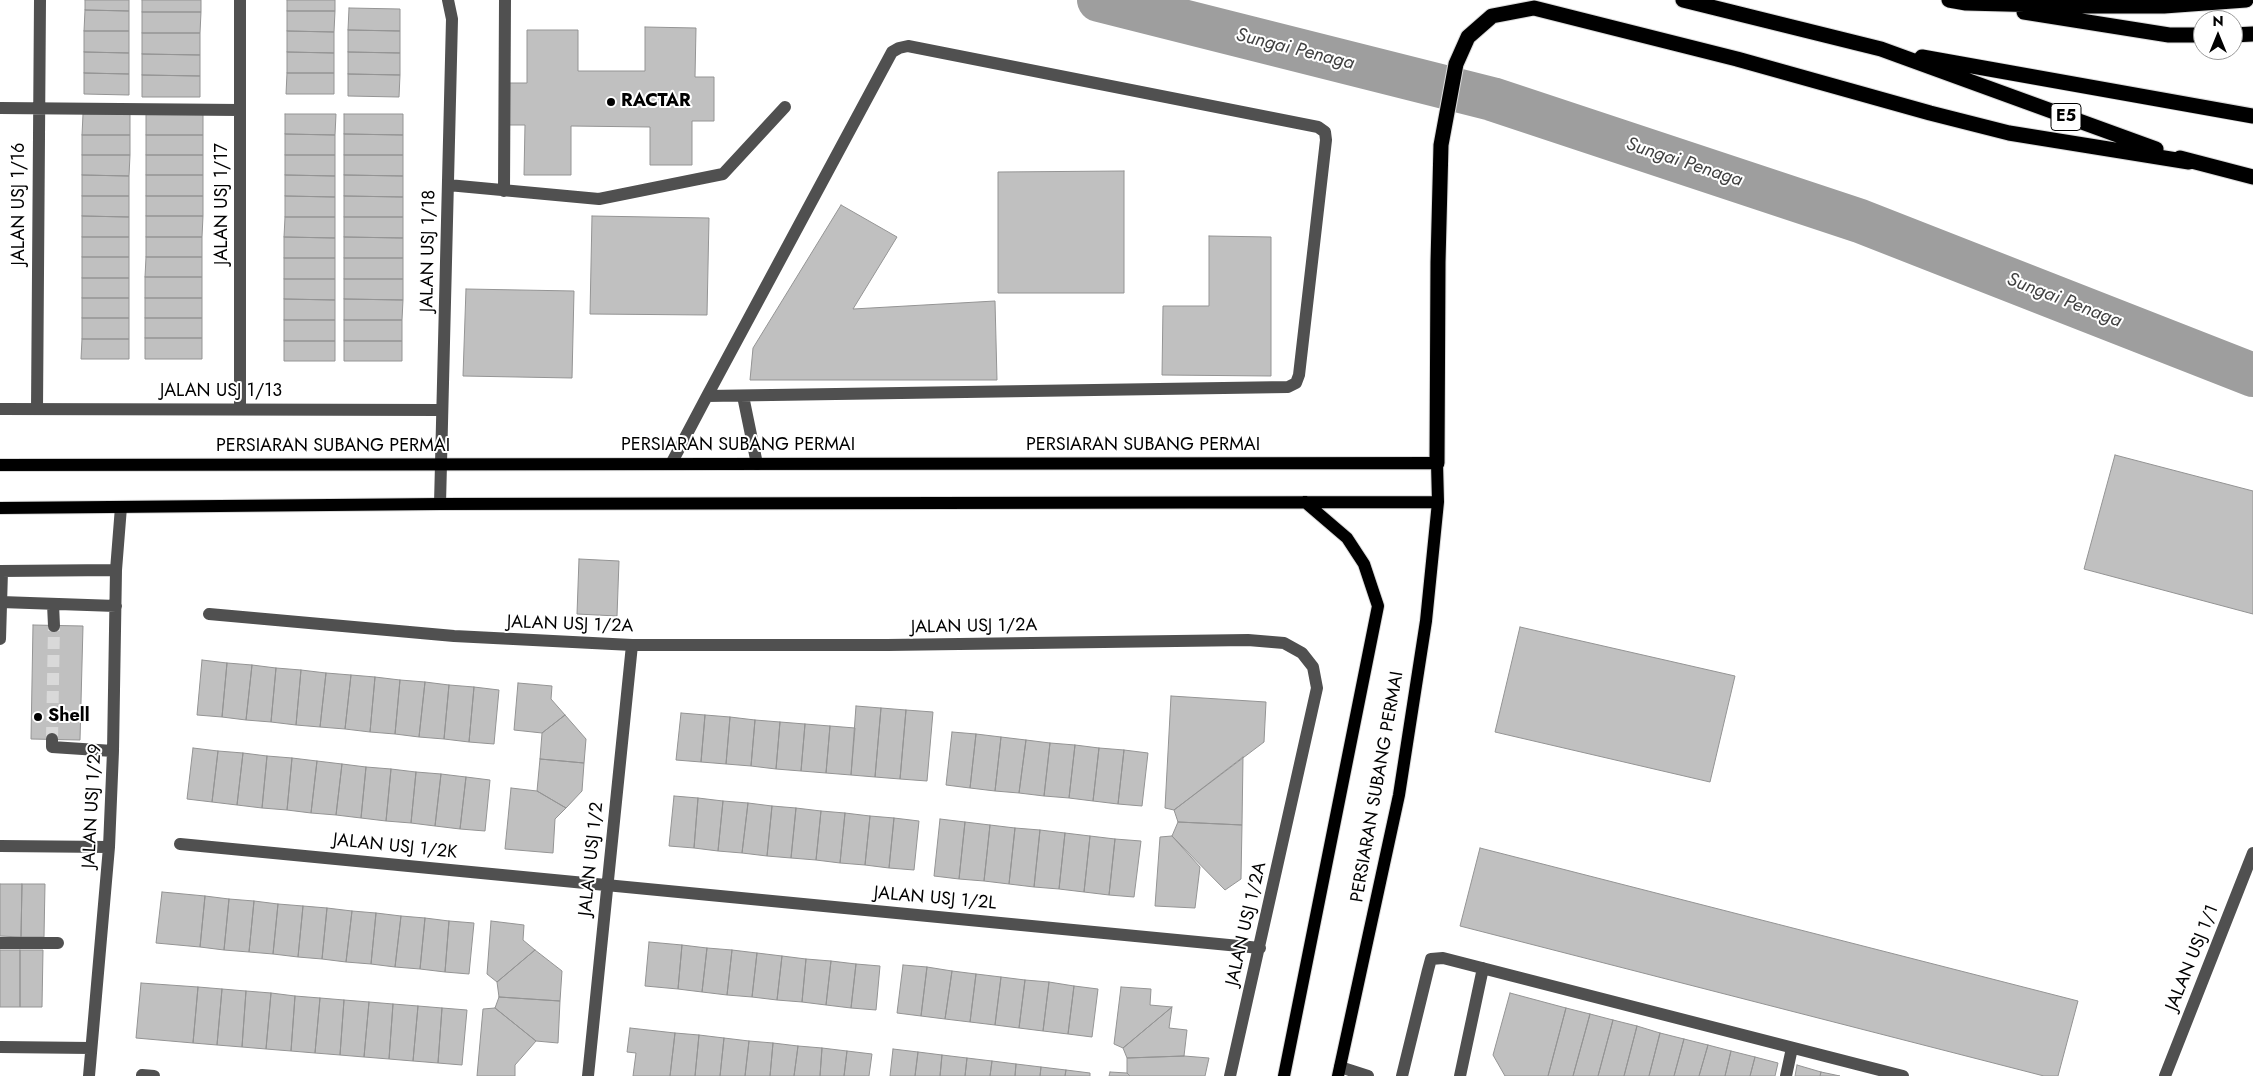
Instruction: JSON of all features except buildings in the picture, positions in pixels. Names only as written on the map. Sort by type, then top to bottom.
[{"type":"highway","name":"E5","points":[[1684,0],[1882,49],[2189,162],[2253,177]]},
{"type":"highway","points":[[1949,0],[2169,35],[2193,35]]},
{"type":"highway","points":[[1966,3],[2164,6],[2246,0]]},
{"type":"highway","points":[[1437,463],[1438,262],[1441,145],[1456,64],[1468,37],[1492,16],[1534,8],[1737,59],[1930,113],[2010,133],[2189,162]]},
{"type":"highway","points":[[1882,49],[2253,116]]},
{"type":"main road","name":"PERSIARAN SUBANG PERMAI","points":[[0,465],[1437,463],[1438,502],[1426,621],[1398,795],[1339,1071]]},
{"type":"main road","name":"PERSIARAN SUBANG PERMAI","points":[[1284,1076],[1378,606],[1364,564],[1347,538],[1305,502]]},
{"type":"main road","points":[[0,508],[440,504],[1438,502]]},
{"type":"street","name":"JALAN USJ 1/16","points":[[37,409],[40,0]]},
{"type":"street","name":"JALAN USJ 1/17","points":[[240,0],[240,409]]},
{"type":"street","name":"JALAN USJ 1/18","points":[[440,504],[452,19],[448,0]]},
{"type":"street","points":[[504,191],[505,0]]},
{"type":"street","points":[[2084,6],[2102,0]]},
{"type":"street","points":[[671,464],[707,396],[892,52],[899,48],[908,46],[1310,125],[1318,127],[1324,132],[1326,140],[1299,375],[1296,382],[1288,387],[707,396]]},
{"type":"street","points":[[448,185],[599,200],[723,174],[785,107]]},
{"type":"street","points":[[0,108],[240,110]]},
{"type":"street","points":[[744,396],[756,464]]},
{"type":"street","name":"JALAN USJ 1/13","points":[[0,409],[442,410]]},
{"type":"street","name":"JALAN USJ 1/29","points":[[89,1076],[109,847],[113,752],[116,570],[121,507]]},
{"type":"street","points":[[0,639],[1,571],[116,570]]},
{"type":"street","points":[[1,602],[116,606]]},
{"type":"street","points":[[53,604],[54,626]]},
{"type":"street","name":"JALAN USJ 1/2A","points":[[209,614],[454,636],[632,645],[907,645],[1248,640],[1284,643],[1302,653],[1313,667],[1317,688],[1230,1076]]},
{"type":"street","name":"JALAN USJ 1/2","points":[[588,1076],[632,645]]},
{"type":"street","points":[[52,739],[52,747],[113,752]]},
{"type":"street","name":"JALAN USJ 1/2K","points":[[180,844],[606,886]]},
{"type":"street","points":[[0,846],[109,847]]},
{"type":"street","name":"JALAN USJ 1/1","points":[[2165,1076],[2249,877],[2253,853]]},
{"type":"street","name":"JALAN USJ 1/2L","points":[[606,886],[1260,948]]},
{"type":"street","points":[[0,943],[58,944]]},
{"type":"street","points":[[1402,1076],[1431,959],[1443,958],[1902,1076]]},
{"type":"street","points":[[1460,1076],[1483,968]]},
{"type":"street","points":[[0,1047],[91,1048]]},
{"type":"street","points":[[1786,1076],[1792,1048]]},
{"type":"street","points":[[1339,1071],[1368,1076]]},
{"type":"waterway","name":"Sungai Penaga","points":[[1099,0],[1492,99],[1860,221],[2253,375]]},
{"type":"tunnel","points":[[52,739],[54,626]]},
{"type":"place","name":"RACTAR","points":[[611,102]]},
{"type":"place","name":"Shell","points":[[38,717]]}]
